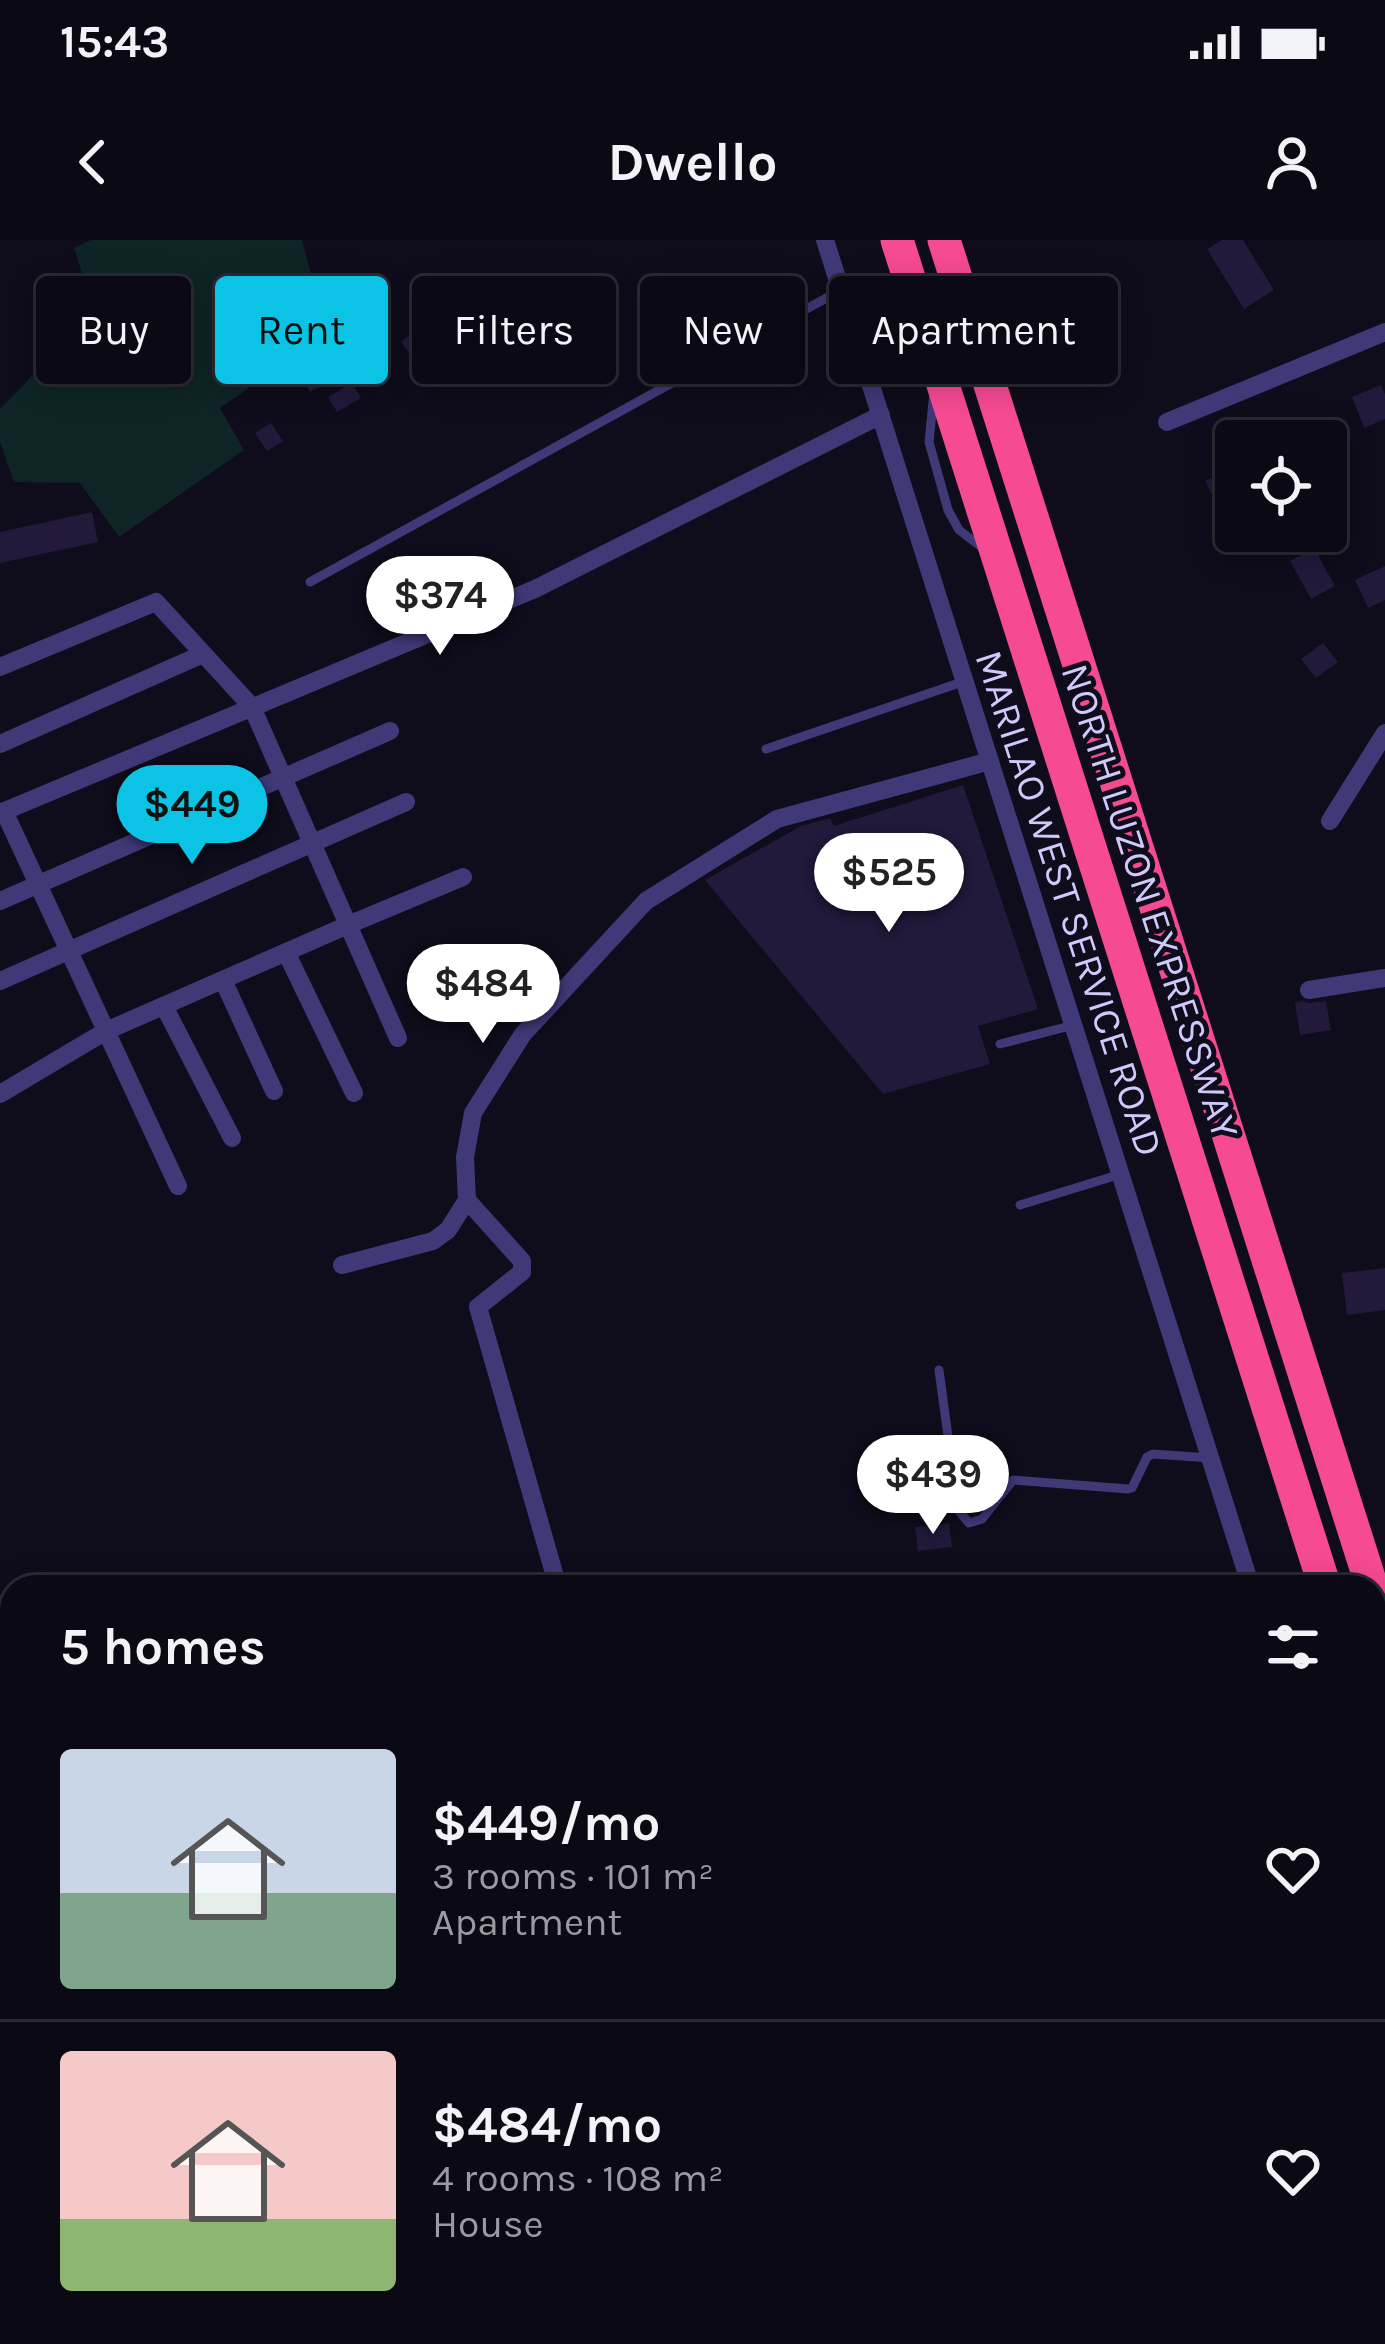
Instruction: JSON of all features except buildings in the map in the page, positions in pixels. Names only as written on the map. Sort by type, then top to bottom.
[{"type":"highway","name":"NORTH LUZON EXPRESSWAY","points":[[897,240],[1320,1575]]},
{"type":"highway","name":"NORTH LUZON EXPRESSWAY","points":[[944,240],[1368,1575]]},
{"type":"street","name":"MARILAO WEST SERVICE ROAD","points":[[825,240],[837,276]]},
{"type":"street","points":[[1167,422],[1385,332]]},
{"type":"street","name":"MARILAO WEST SERVICE ROAD","points":[[870,384],[1247,1575]]},
{"type":"street","points":[[178,1186],[2,812],[535,590],[880,415]]},
{"type":"street","points":[[0,667],[156,602],[252,707],[398,1039]]},
{"type":"street","points":[[0,744],[203,653]]},
{"type":"street","points":[[0,901],[390,731]]},
{"type":"street","points":[[1330,821],[1385,733]]},
{"type":"street","points":[[342,1265],[433,1241],[448,1230],[467,1200],[465,1157],[473,1113],[524,1034],[646,902],[777,819],[989,761]]},
{"type":"street","points":[[0,981],[406,802]]},
{"type":"street","points":[[0,1094],[106,1031],[463,877]]},
{"type":"street","points":[[286,952],[354,1093]]},
{"type":"street","points":[[1309,990],[1385,979]]},
{"type":"street","points":[[223,980],[274,1091]]},
{"type":"street","points":[[164,1006],[232,1138]]},
{"type":"street","points":[[467,1200],[523,1261],[522,1272],[478,1307],[555,1575]]},
{"type":"lane","points":[[310,582],[829,297]]},
{"type":"lane","points":[[766,749],[964,681]]},
{"type":"lane","points":[[1000,1044],[1074,1024]]},
{"type":"lane","points":[[1020,1204],[1121,1174]]},
{"type":"lane","points":[[939,1370],[958,1510],[969,1523],[982,1519],[1013,1480],[1128,1489],[1147,1456],[1210,1457]]},
{"type":"lane","points":[[868,1460],[948,1444]]},
{"type":"green space","points":[[91,240],[302,240],[312,276],[215,276],[215,384],[255,384],[220,408],[244,450],[119,537],[80,483],[14,482],[0,442],[0,409],[36,372],[36,384],[191,384],[191,276],[83,276],[74,248]]}]
